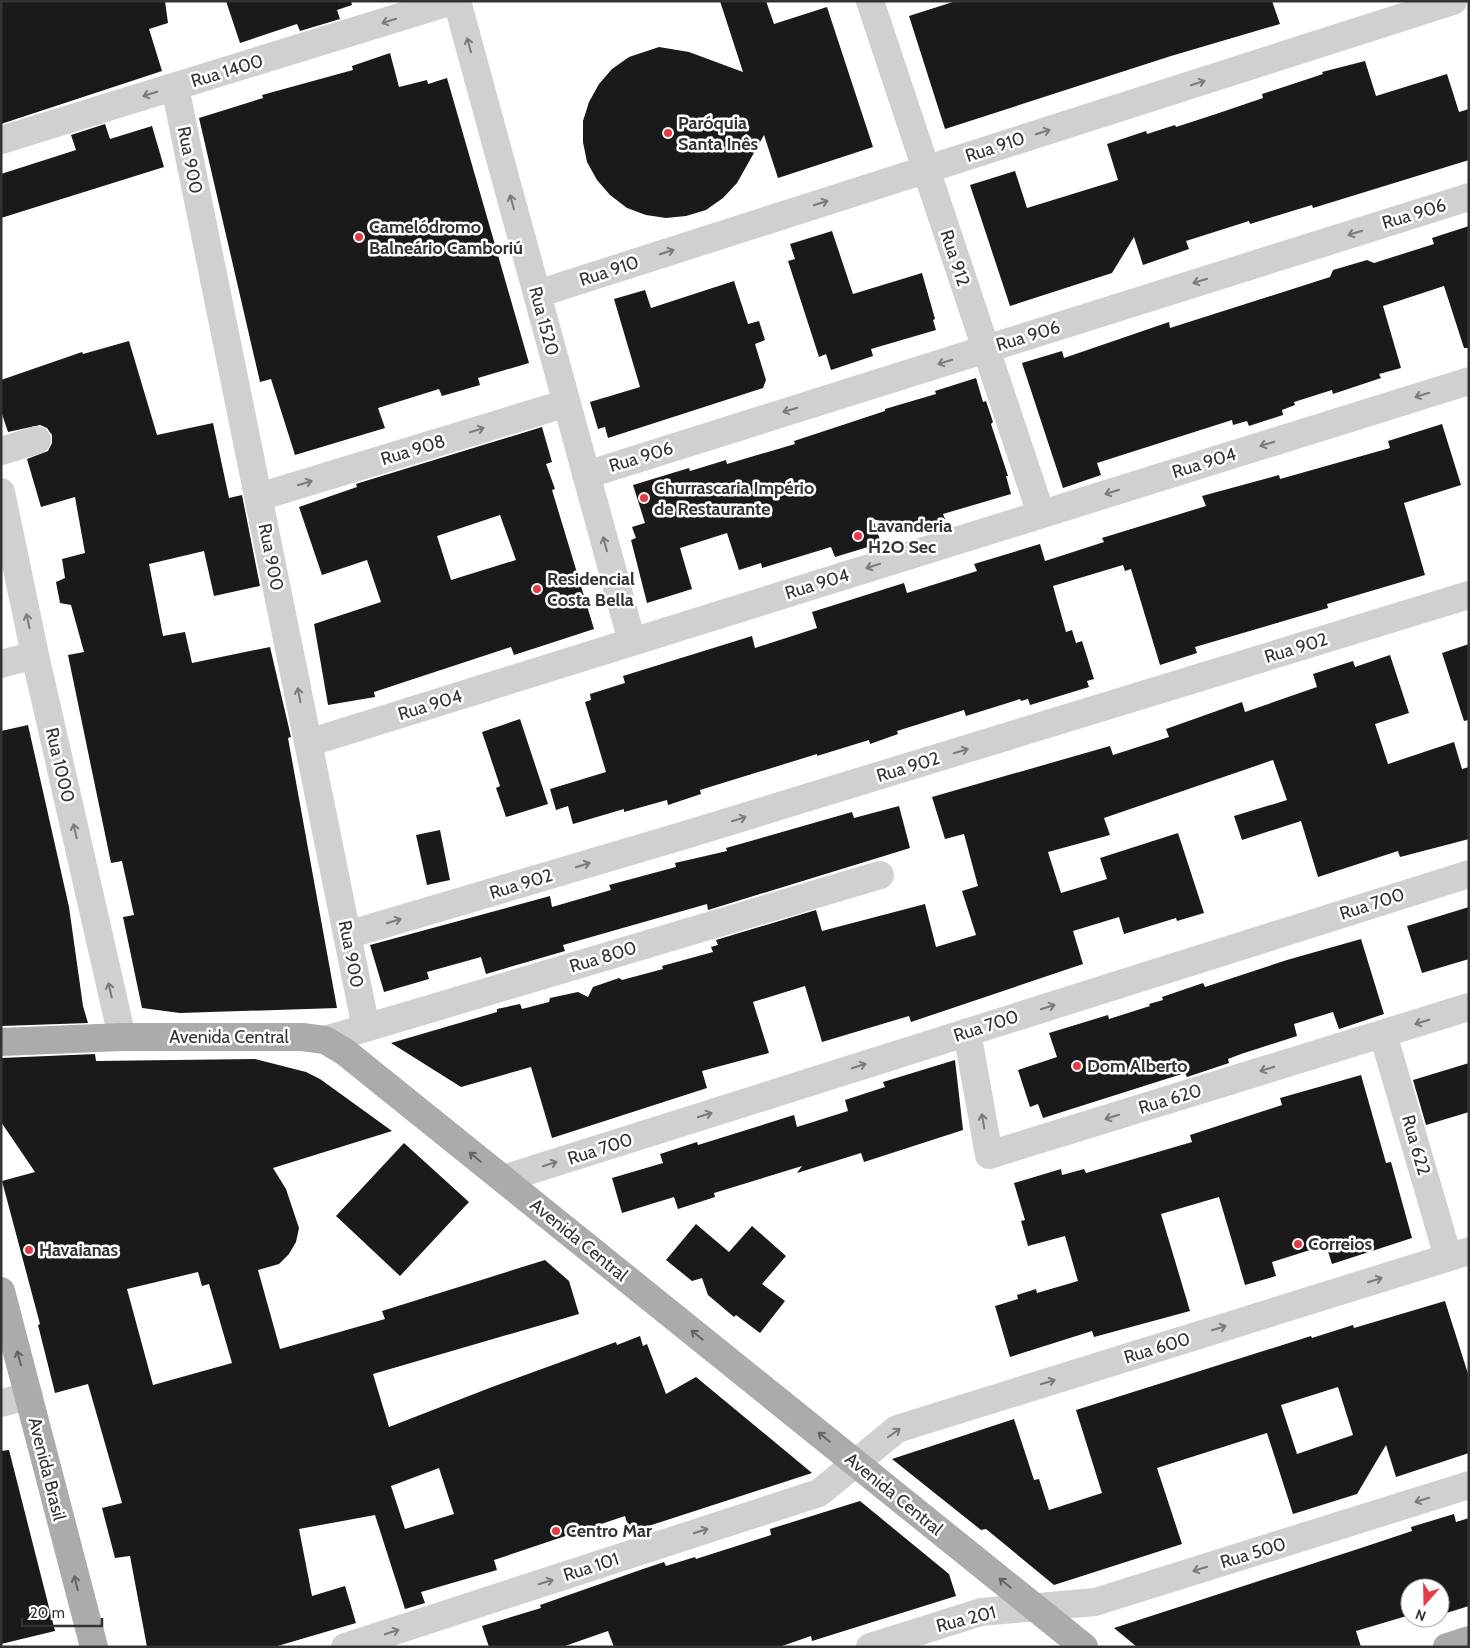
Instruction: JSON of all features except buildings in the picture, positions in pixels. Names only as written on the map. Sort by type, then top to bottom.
[{"type":"main road","name":"Avenida Central","points":[[1,1042],[122,1037],[258,1036],[307,1037],[325,1040],[345,1052],[1084,1647]]},
{"type":"main road","name":"Avenida Brasil","points":[[1,1291],[94,1647]]},
{"type":"main road","points":[[1447,1647],[1469,1640]]},
{"type":"street","name":"Rua 1400","points":[[1,140],[175,86],[414,7],[452,1]]},
{"type":"street","name":"Rua 1520","points":[[457,1],[632,642]]},
{"type":"street","name":"Rua 912","points":[[870,1],[1040,514]]},
{"type":"street","name":"Rua 910","points":[[537,294],[1453,1]]},
{"type":"street","name":"Rua 900","points":[[175,86],[366,1028]]},
{"type":"street","name":"Rua 906","points":[[586,475],[1469,197]]},
{"type":"street","name":"Rua 904","points":[[308,743],[1469,381]]},
{"type":"street","name":"Rua 908","points":[[259,497],[567,402]]},
{"type":"street","points":[[1,450],[37,440]]},
{"type":"street","name":"Rua 1000","points":[[1,492],[35,655],[122,1037]]},
{"type":"street","name":"Rua 902","points":[[347,935],[704,829],[1469,595]]},
{"type":"street","points":[[1,664],[35,655]]},
{"type":"street","name":"Rua 700","points":[[503,1179],[1469,874]]},
{"type":"street","name":"Rua 800","points":[[325,1040],[880,875]]},
{"type":"street","name":"Rua 620","points":[[967,1032],[990,1155],[1469,1007]]},
{"type":"street","name":"Rua 622","points":[[1383,1034],[1458,1254]]},
{"type":"street","name":"Rua 600","points":[[856,1464],[897,1429],[1458,1254]]},
{"type":"street","points":[[1,1403],[29,1396]]},
{"type":"street","name":"Rua 101","points":[[345,1647],[819,1493],[856,1464]]},
{"type":"street","name":"Rua 500","points":[[1034,1607],[1095,1602],[1469,1485]]},
{"type":"street","name":"Rua 201","points":[[870,1647],[980,1612],[1034,1607]]},
{"type":"place","name":"Paróquia Santa Inês","points":[[668,133]]},
{"type":"place","name":"Camelódromo Balneário Camboriú","points":[[359,237]]},
{"type":"place","name":"Churrascaria Império de Restaurante","points":[[644,498]]},
{"type":"place","name":"Lavanderia H2O Sec","points":[[858,536]]},
{"type":"place","name":"Residencial Costa Bella","points":[[537,589]]},
{"type":"place","name":"Dom Alberto","points":[[1077,1066]]},
{"type":"place","name":"Correios","points":[[1298,1244]]},
{"type":"place","name":"Havaianas","points":[[29,1250]]},
{"type":"place","name":"Centro Mar","points":[[556,1531]]}]
